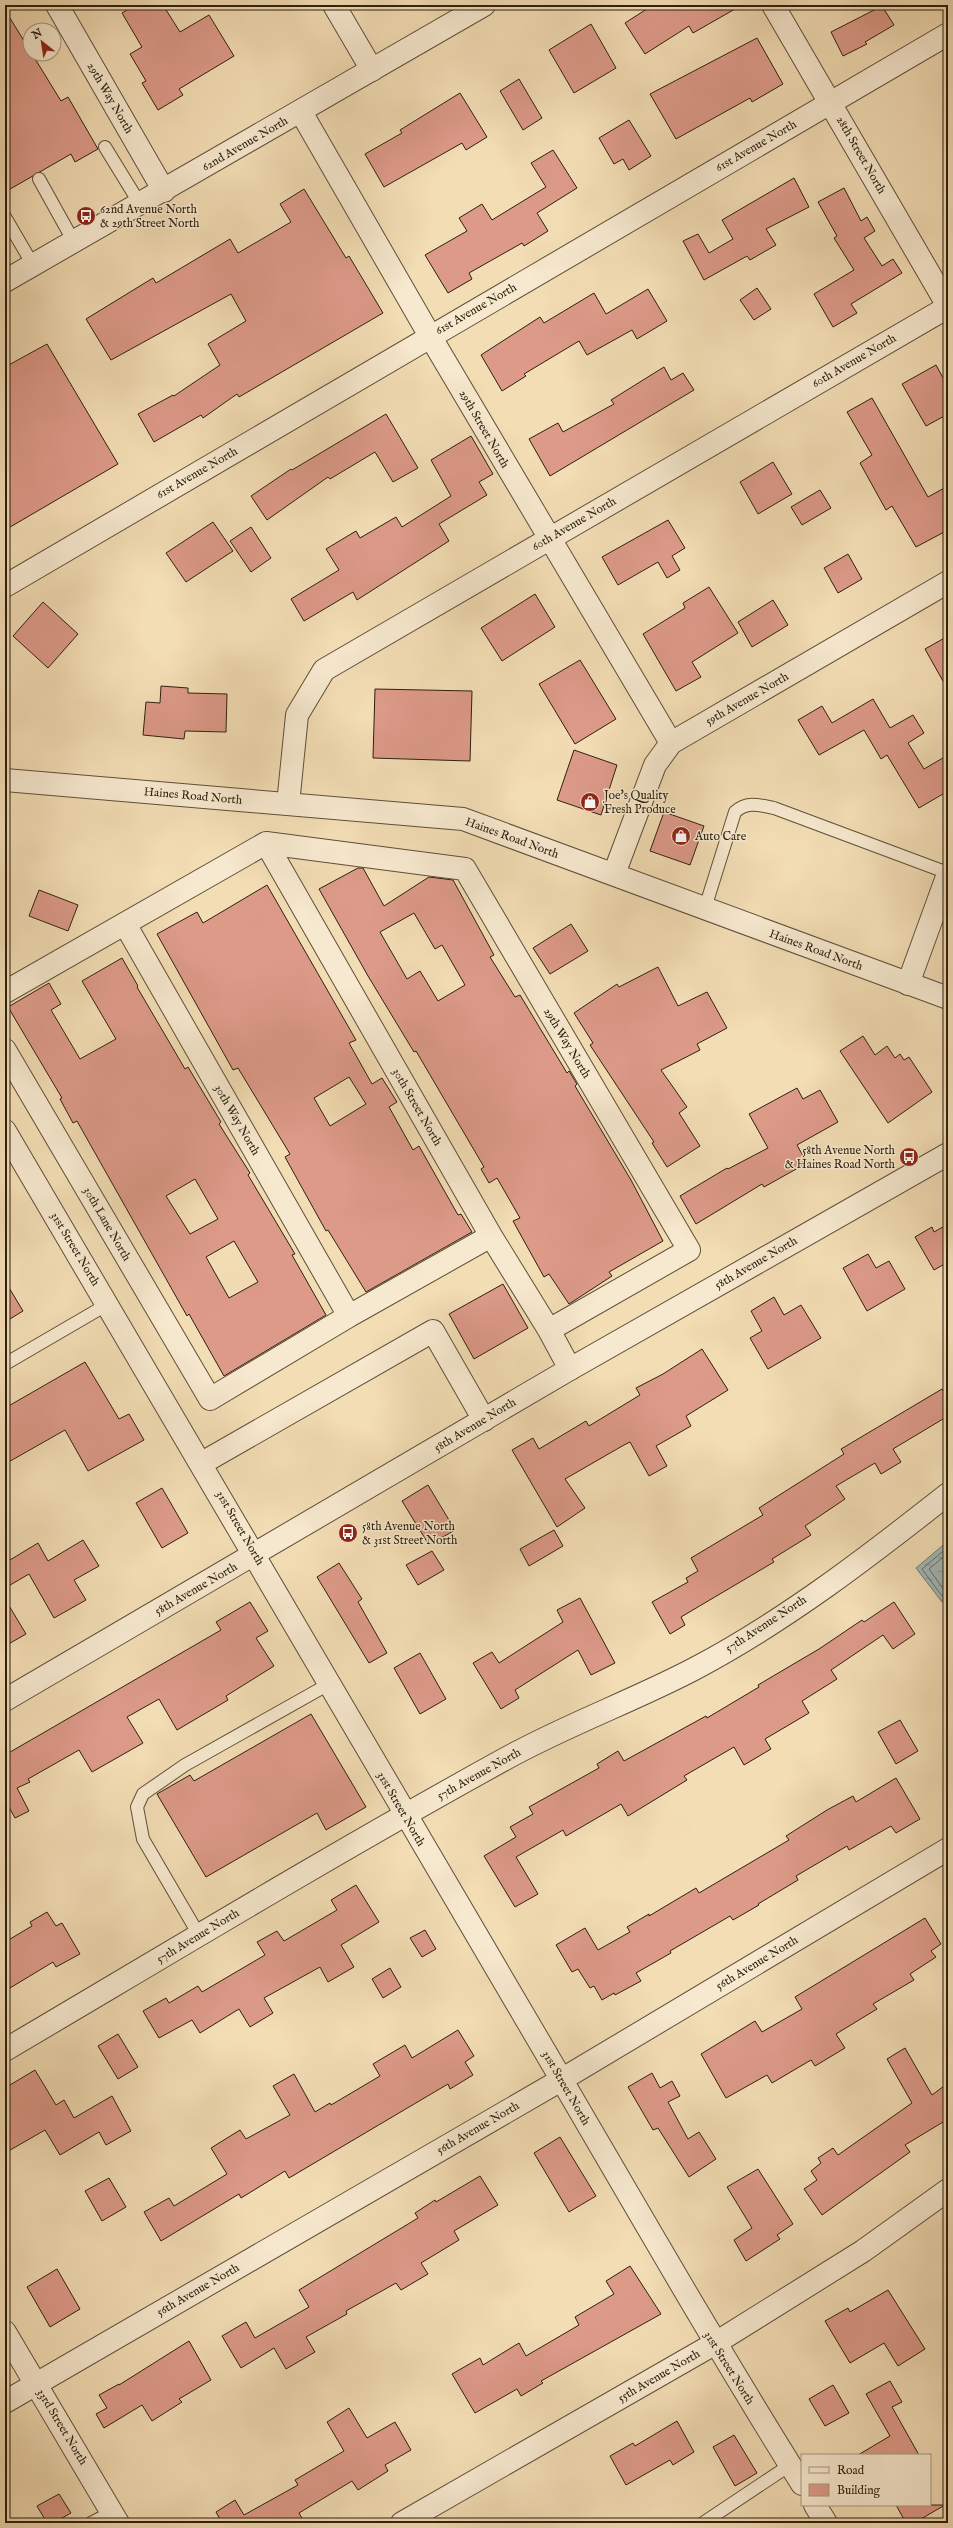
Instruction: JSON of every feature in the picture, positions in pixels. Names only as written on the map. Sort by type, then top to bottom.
[{"type":"street","name":"29th Way North","points":[[56,5],[164,191]]},
{"type":"street","points":[[334,5],[372,70]]},
{"type":"street","name":"62nd Avenue North","points":[[5,281],[302,112],[484,5]]},
{"type":"street","name":"28th Street North","points":[[773,5],[948,306]]},
{"type":"street","name":"61st Avenue North","points":[[5,586],[948,34]]},
{"type":"street","name":"29th Street North","points":[[302,112],[430,336],[671,743]]},
{"type":"street","name":"60th Avenue North","points":[[288,804],[297,716],[324,670],[948,306]]},
{"type":"street","name":"59th Avenue North","points":[[614,874],[655,765],[671,743],[948,582]]},
{"type":"street","name":"Haines Road North","points":[[5,780],[463,819],[948,998]]},
{"type":"street","name":"29th Way North","points":[[266,843],[465,869],[689,1250],[549,1330]]},
{"type":"street","points":[[5,992],[266,843]]},
{"type":"street","name":"30th Street North","points":[[266,843],[491,1236],[549,1330],[570,1369]]},
{"type":"street","points":[[908,984],[948,873]]},
{"type":"street","name":"30th Way North","points":[[125,924],[349,1316]]},
{"type":"street","name":"30th Lane North","points":[[5,1050],[210,1398],[349,1316]]},
{"type":"street","name":"31st Street North","points":[[5,1131],[256,1555],[404,1815],[561,2080],[714,2344],[801,2482]]},
{"type":"street","name":"58th Avenue North","points":[[5,1700],[256,1555],[570,1369],[948,1154]]},
{"type":"street","points":[[349,1316],[491,1236]]},
{"type":"street","points":[[202,1463],[433,1331],[484,1420]]},
{"type":"street","name":"57th Avenue North","points":[[5,2050],[404,1815],[525,1748],[695,1668],[771,1623],[886,1543],[948,1494]]},
{"type":"street","name":"56th Avenue North","points":[[5,2402],[561,2080],[948,1849]]},
{"type":"street","name":"55th Avenue North","points":[[402,2523],[714,2344],[863,2251],[948,2190]]},
{"type":"street","name":"33rd Street North","points":[[5,2332],[115,2517]]},
{"type":"street","points":[[816,2506],[826,2523]]},
{"type":"lane","points":[[105,147],[140,204]]},
{"type":"lane","points":[[39,179],[74,242]]},
{"type":"lane","points":[[5,217],[32,266]]},
{"type":"lane","points":[[705,908],[735,812],[740,808],[752,804],[774,808],[948,873]]},
{"type":"lane","points":[[5,1364],[108,1304]]},
{"type":"lane","points":[[199,1935],[143,1839],[137,1807],[143,1794],[185,1765],[329,1684]]},
{"type":"lane","points":[[703,2523],[790,2465]]},
{"type":"lane","points":[[91,2523],[115,2517]]},
{"type":"water","points":[[948,1541],[948,1599],[942,1602],[916,1568]]},
{"type":"building","points":[[135,5],[163,5],[180,32],[209,15],[234,56],[179,89],[183,95],[158,110],[142,83],[146,81],[130,54],[142,47],[122,13]]},
{"type":"building","points":[[653,5],[742,5],[693,33],[689,26],[645,54],[625,23]]},
{"type":"building","points":[[882,6],[894,25],[865,42],[867,44],[843,56],[831,32]]},
{"type":"building","points":[[5,10],[22,38],[22,62],[37,62],[61,101],[68,97],[98,149],[75,162],[71,154],[5,192]]},
{"type":"building","points":[[591,24],[616,68],[574,93],[549,50]]},
{"type":"building","points":[[757,38],[783,84],[752,102],[750,98],[676,139],[650,94]]},
{"type":"building","points":[[519,79],[542,118],[523,130],[500,91]]},
{"type":"building","points":[[460,93],[487,137],[466,150],[462,143],[384,187],[365,154],[402,133],[400,130]]},
{"type":"building","points":[[629,120],[651,156],[629,170],[623,159],[614,164],[599,138]]},
{"type":"building","points":[[553,150],[577,188],[537,213],[548,231],[524,246],[522,243],[469,273],[472,279],[448,293],[425,255],[467,231],[459,218],[482,204],[492,220],[546,187],[531,163]]},
{"type":"building","points":[[794,178],[809,207],[766,229],[776,245],[750,260],[747,256],[704,280],[683,241],[698,234],[709,253],[733,239],[722,220]]},
{"type":"building","points":[[844,188],[861,221],[867,217],[875,231],[864,238],[882,266],[893,259],[902,273],[851,304],[857,313],[833,327],[814,294],[854,270],[834,238],[837,236],[818,202]]},
{"type":"building","points":[[304,189],[346,258],[349,256],[383,313],[239,397],[237,394],[203,418],[201,415],[154,442],[138,414],[173,395],[174,396],[220,365],[208,344],[246,321],[231,294],[111,360],[86,319],[153,278],[156,283],[230,239],[238,253],[291,222],[280,204]]},
{"type":"building","points":[[757,288],[771,309],[754,320],[740,300]]},
{"type":"building","points":[[648,289],[667,321],[637,339],[632,330],[587,355],[579,341],[524,374],[526,376],[502,391],[481,355],[540,317],[544,323],[594,293],[606,314]]},
{"type":"building","points":[[47,344],[118,464],[5,530],[5,367]]},
{"type":"building","points":[[936,365],[948,387],[948,414],[926,426],[902,384]]},
{"type":"building","points":[[664,367],[671,380],[683,373],[694,390],[550,476],[529,439],[558,423],[563,432],[614,404],[611,400]]},
{"type":"building","points":[[872,398],[928,497],[948,486],[948,530],[916,547],[892,506],[886,510],[860,463],[872,455],[847,412]]},
{"type":"building","points":[[386,414],[418,468],[393,482],[375,452],[330,479],[328,477],[267,520],[251,496],[291,469],[292,470]]},
{"type":"building","points":[[471,436],[493,474],[479,482],[487,495],[439,524],[449,541],[357,600],[353,592],[304,621],[291,599],[339,570],[326,549],[356,531],[360,538],[396,517],[402,527],[451,496],[431,460]]},
{"type":"building","points":[[773,462],[792,494],[758,514],[740,482]]},
{"type":"building","points":[[820,490],[831,508],[802,525],[791,507]]},
{"type":"building","points":[[668,520],[685,548],[672,556],[680,570],[667,578],[658,562],[618,585],[602,557]]},
{"type":"building","points":[[213,522],[233,551],[186,582],[166,553]]},
{"type":"building","points":[[251,527],[271,558],[251,572],[230,541]]},
{"type":"building","points":[[848,554],[862,579],[838,593],[824,568]]},
{"type":"building","points":[[709,587],[738,633],[692,662],[701,677],[676,691],[643,634],[685,608],[683,603]]},
{"type":"building","points":[[535,594],[555,627],[502,661],[481,628]]},
{"type":"building","points":[[773,600],[788,625],[752,647],[738,622]]},
{"type":"building","points":[[43,602],[78,634],[48,668],[13,636]]},
{"type":"building","points":[[948,636],[948,690],[925,649]]},
{"type":"building","points":[[580,660],[616,719],[575,744],[539,684]]},
{"type":"building","points":[[161,686],[188,688],[188,693],[227,694],[226,732],[185,731],[184,739],[143,735],[146,702],[160,703]]},
{"type":"building","points":[[375,689],[472,691],[470,761],[373,758]]},
{"type":"building","points":[[873,699],[890,728],[913,715],[924,733],[908,743],[924,769],[948,755],[948,791],[919,808],[887,755],[881,759],[864,730],[819,755],[798,720],[822,706],[832,723]]},
{"type":"building","points":[[574,750],[617,765],[601,815],[557,800]]},
{"type":"building","points":[[664,812],[704,826],[690,865],[650,851]]},
{"type":"building","points":[[358,868],[363,868],[384,906],[429,877],[453,880],[494,955],[490,957],[515,997],[520,995],[567,1073],[569,1071],[577,1084],[575,1086],[631,1180],[663,1241],[609,1272],[612,1276],[569,1304],[549,1274],[544,1277],[513,1221],[520,1218],[497,1178],[489,1183],[481,1169],[484,1167],[416,1051],[414,1052],[368,976],[319,889]],"holes":[[[414,913],[435,949],[442,945],[465,985],[438,1001],[420,971],[407,979],[380,932]]]},
{"type":"building","points":[[267,885],[356,1040],[349,1043],[372,1084],[382,1078],[397,1102],[389,1107],[413,1150],[419,1146],[458,1215],[461,1214],[472,1232],[366,1292],[328,1230],[326,1231],[285,1157],[290,1154],[238,1068],[233,1070],[157,934],[197,912],[203,923]],"holes":[[[349,1077],[366,1104],[330,1126],[314,1098]]]},
{"type":"building","points":[[39,890],[78,905],[68,931],[29,916]]},
{"type":"building","points":[[571,924],[588,951],[550,974],[533,948]]},
{"type":"building","points":[[122,958],[138,986],[137,987],[185,1069],[188,1067],[221,1122],[219,1124],[250,1173],[248,1175],[295,1254],[292,1255],[326,1315],[224,1376],[189,1314],[187,1316],[77,1121],[73,1123],[60,1099],[62,1098],[8,1007],[49,983],[61,1004],[51,1010],[80,1059],[116,1039],[82,981]],"holes":[[[195,1179],[218,1219],[190,1234],[166,1196]],[[234,1241],[258,1282],[229,1298],[206,1257]]]},
{"type":"building","points":[[658,967],[678,1006],[707,992],[727,1028],[697,1044],[700,1050],[661,1070],[687,1107],[679,1113],[700,1146],[667,1167],[652,1143],[654,1142],[590,1045],[593,1043],[574,1013],[617,984],[619,987]]},
{"type":"building","points":[[863,1036],[875,1055],[887,1046],[895,1058],[900,1054],[904,1060],[909,1057],[932,1092],[888,1123],[840,1051]]},
{"type":"building","points":[[797,1088],[803,1099],[820,1090],[838,1122],[797,1145],[807,1163],[764,1187],[762,1184],[696,1224],[680,1196],[727,1168],[728,1169],[768,1148],[749,1114]]},
{"type":"building","points":[[948,1224],[948,1262],[934,1270],[915,1237],[932,1227],[934,1232]]},
{"type":"building","points":[[868,1254],[876,1268],[889,1261],[905,1289],[867,1311],[843,1268]]},
{"type":"building","points":[[5,1281],[23,1311],[5,1322]]},
{"type":"building","points":[[503,1284],[528,1328],[474,1359],[449,1314]]},
{"type":"building","points":[[774,1297],[784,1315],[801,1305],[821,1338],[768,1369],[750,1338],[762,1331],[751,1311]]},
{"type":"building","points":[[702,1349],[728,1390],[686,1416],[691,1426],[656,1446],[667,1466],[649,1476],[630,1442],[624,1445],[565,1479],[585,1508],[557,1527],[512,1450],[533,1438],[539,1449],[586,1421],[589,1426],[640,1395],[636,1388],[663,1374]]},
{"type":"building","points":[[85,1362],[119,1419],[129,1414],[144,1440],[88,1471],[65,1430],[5,1464],[5,1408]]},
{"type":"building","points":[[942,1389],[948,1398],[948,1416],[893,1449],[901,1462],[881,1474],[875,1463],[836,1486],[845,1499],[805,1526],[811,1535],[772,1559],[774,1562],[681,1617],[685,1625],[670,1634],[652,1602],[688,1582],[686,1578],[698,1571],[691,1558],[763,1515],[759,1508],[844,1454],[841,1449]]},
{"type":"building","points":[[428,1485],[455,1530],[429,1545],[402,1501]]},
{"type":"building","points":[[162,1488],[188,1533],[162,1548],[136,1503]]},
{"type":"building","points":[[554,1530],[563,1546],[529,1566],[520,1549]]},
{"type":"building","points":[[83,1540],[99,1566],[74,1580],[86,1600],[54,1618],[29,1574],[5,1588],[5,1563],[38,1543],[48,1561]]},
{"type":"building","points":[[432,1551],[444,1570],[418,1585],[406,1565]]},
{"type":"building","points":[[339,1563],[362,1599],[358,1602],[387,1653],[369,1663],[317,1577]]},
{"type":"building","points":[[580,1598],[615,1663],[591,1675],[578,1650],[515,1690],[519,1698],[501,1709],[473,1663],[492,1652],[499,1663],[563,1622],[557,1610]]},
{"type":"building","points":[[5,1599],[26,1634],[5,1646]]},
{"type":"building","points":[[250,1602],[268,1631],[256,1638],[274,1666],[226,1696],[228,1700],[177,1730],[159,1699],[127,1717],[143,1743],[92,1772],[79,1750],[28,1779],[30,1782],[17,1788],[29,1811],[15,1818],[5,1800],[5,1755],[221,1630],[216,1622]]},
{"type":"building","points":[[894,1602],[915,1634],[893,1649],[883,1635],[831,1670],[837,1679],[802,1701],[809,1713],[765,1739],[771,1749],[744,1765],[734,1747],[684,1776],[687,1780],[628,1816],[621,1804],[566,1836],[563,1830],[516,1857],[538,1894],[515,1907],[484,1856],[516,1837],[510,1827],[533,1814],[529,1807],[599,1768],[597,1764],[618,1751],[624,1761],[706,1716],[707,1718],[759,1687],[758,1685],[819,1649],[862,1620],[864,1622]]},
{"type":"building","points":[[420,1653],[446,1699],[420,1714],[394,1668]]},
{"type":"building","points":[[311,1714],[366,1807],[326,1830],[317,1813],[206,1877],[157,1794],[190,1775],[194,1781]]},
{"type":"building","points":[[900,1720],[918,1751],[896,1764],[878,1732]]},
{"type":"building","points":[[896,1778],[920,1819],[896,1833],[891,1826],[849,1850],[847,1846],[796,1876],[798,1880],[758,1904],[759,1905],[733,1920],[730,1916],[670,1951],[671,1953],[636,1973],[641,1981],[615,1995],[614,1993],[602,2000],[594,1986],[590,1988],[578,1969],[572,1972],[556,1945],[585,1928],[598,1950],[630,1932],[627,1927],[649,1914],[649,1916],[696,1888],[699,1893],[789,1840],[786,1836],[827,1810],[853,1796],[856,1802]]},
{"type":"building","points":[[356,1885],[379,1922],[341,1945],[354,1967],[328,1982],[320,1967],[264,1998],[273,2013],[250,2027],[239,2009],[200,2033],[192,2020],[159,2038],[143,2011],[166,1998],[169,2003],[198,1986],[202,1992],[265,1955],[257,1942],[277,1931],[284,1941],[337,1910],[331,1900]]},
{"type":"building","points":[[47,1912],[56,1926],[62,1923],[80,1954],[56,1967],[53,1962],[5,1991],[5,1942],[32,1926],[30,1922]]},
{"type":"building","points":[[925,1918],[941,1944],[931,1951],[936,1957],[910,1974],[914,1980],[873,2004],[877,2009],[836,2034],[845,2048],[815,2066],[811,2060],[772,2083],[767,2075],[726,2098],[701,2054],[755,2021],[762,2032],[802,2009],[795,1997]]},
{"type":"building","points":[[425,1930],[436,1949],[422,1957],[410,1938]]},
{"type":"building","points":[[390,1968],[401,1987],[383,1998],[372,1979]]},
{"type":"building","points":[[458,2030],[474,2056],[465,2062],[473,2075],[450,2089],[448,2084],[289,2178],[285,2171],[241,2198],[239,2194],[161,2241],[144,2212],[169,2198],[174,2206],[227,2174],[211,2148],[240,2130],[246,2139],[290,2115],[273,2086],[294,2074],[315,2112],[330,2103],[331,2105],[380,2076],[373,2064],[405,2045],[412,2058]]},
{"type":"building","points":[[118,2034],[138,2067],[118,2079],[98,2046]]},
{"type":"building","points":[[905,2048],[932,2095],[948,2083],[948,2119],[905,2145],[910,2152],[822,2215],[804,2189],[817,2180],[811,2171],[821,2163],[818,2158],[833,2148],[838,2155],[912,2103],[887,2059]]},
{"type":"building","points":[[35,2070],[56,2105],[64,2100],[74,2118],[112,2096],[131,2131],[106,2145],[99,2132],[60,2155],[45,2130],[5,2153],[5,2088]]},
{"type":"building","points":[[652,2073],[660,2088],[672,2081],[680,2096],[668,2102],[688,2139],[699,2132],[716,2159],[689,2177],[658,2128],[653,2130],[628,2087]]},
{"type":"building","points":[[560,2137],[596,2196],[569,2212],[534,2153]]},
{"type":"building","points":[[758,2169],[793,2224],[777,2235],[780,2239],[746,2261],[734,2240],[752,2228],[727,2187]]},
{"type":"building","points":[[480,2176],[498,2205],[454,2231],[459,2240],[421,2263],[428,2274],[401,2290],[396,2283],[346,2311],[347,2314],[306,2337],[315,2352],[286,2369],[274,2348],[241,2368],[222,2336],[246,2322],[255,2338],[309,2307],[299,2290],[418,2218],[415,2213],[435,2200],[436,2202]]},
{"type":"building","points":[[109,2178],[126,2207],[102,2221],[85,2191]]},
{"type":"building","points":[[630,2266],[661,2314],[541,2381],[543,2383],[521,2396],[517,2389],[475,2413],[452,2374],[480,2358],[483,2365],[519,2343],[526,2356],[579,2325],[575,2317],[614,2294],[606,2281]]},
{"type":"building","points":[[57,2269],[80,2309],[50,2327],[27,2287]]},
{"type":"building","points":[[888,2290],[925,2349],[898,2366],[884,2343],[850,2363],[825,2321],[848,2308],[850,2312]]},
{"type":"building","points":[[189,2341],[211,2380],[179,2399],[182,2402],[152,2421],[142,2405],[104,2428],[96,2414],[107,2408],[99,2395],[119,2385]]},
{"type":"building","points":[[890,2381],[902,2402],[892,2407],[918,2454],[860,2454],[890,2436],[866,2394]]},
{"type":"building","points":[[833,2385],[849,2413],[825,2426],[809,2399]]},
{"type":"building","points":[[349,2408],[367,2438],[395,2422],[411,2450],[385,2465],[388,2471],[358,2490],[352,2481],[299,2513],[305,2523],[222,2523],[216,2512],[235,2500],[244,2515],[298,2485],[295,2480],[344,2451],[327,2422]]},
{"type":"building","points":[[677,2421],[694,2452],[673,2465],[670,2460],[626,2485],[610,2456],[633,2443],[635,2446]]},
{"type":"building","points":[[734,2435],[757,2473],[735,2486],[713,2447]]},
{"type":"building","points":[[59,2494],[71,2513],[53,2523],[47,2523],[37,2506]]},
{"type":"building","points":[[945,2505],[914,2523],[906,2523],[897,2506]]},
{"type":"place","name":"62nd Avenue North & 29th Street North","points":[[86,216]]},
{"type":"place","name":"Joe's Quality Fresh Produce","points":[[590,802]]},
{"type":"place","name":"Auto Care","points":[[681,836]]},
{"type":"place","name":"58th Avenue North & Haines Road North","points":[[909,1157]]},
{"type":"place","name":"58th Avenue North & 31st Street North","points":[[348,1533]]}]
